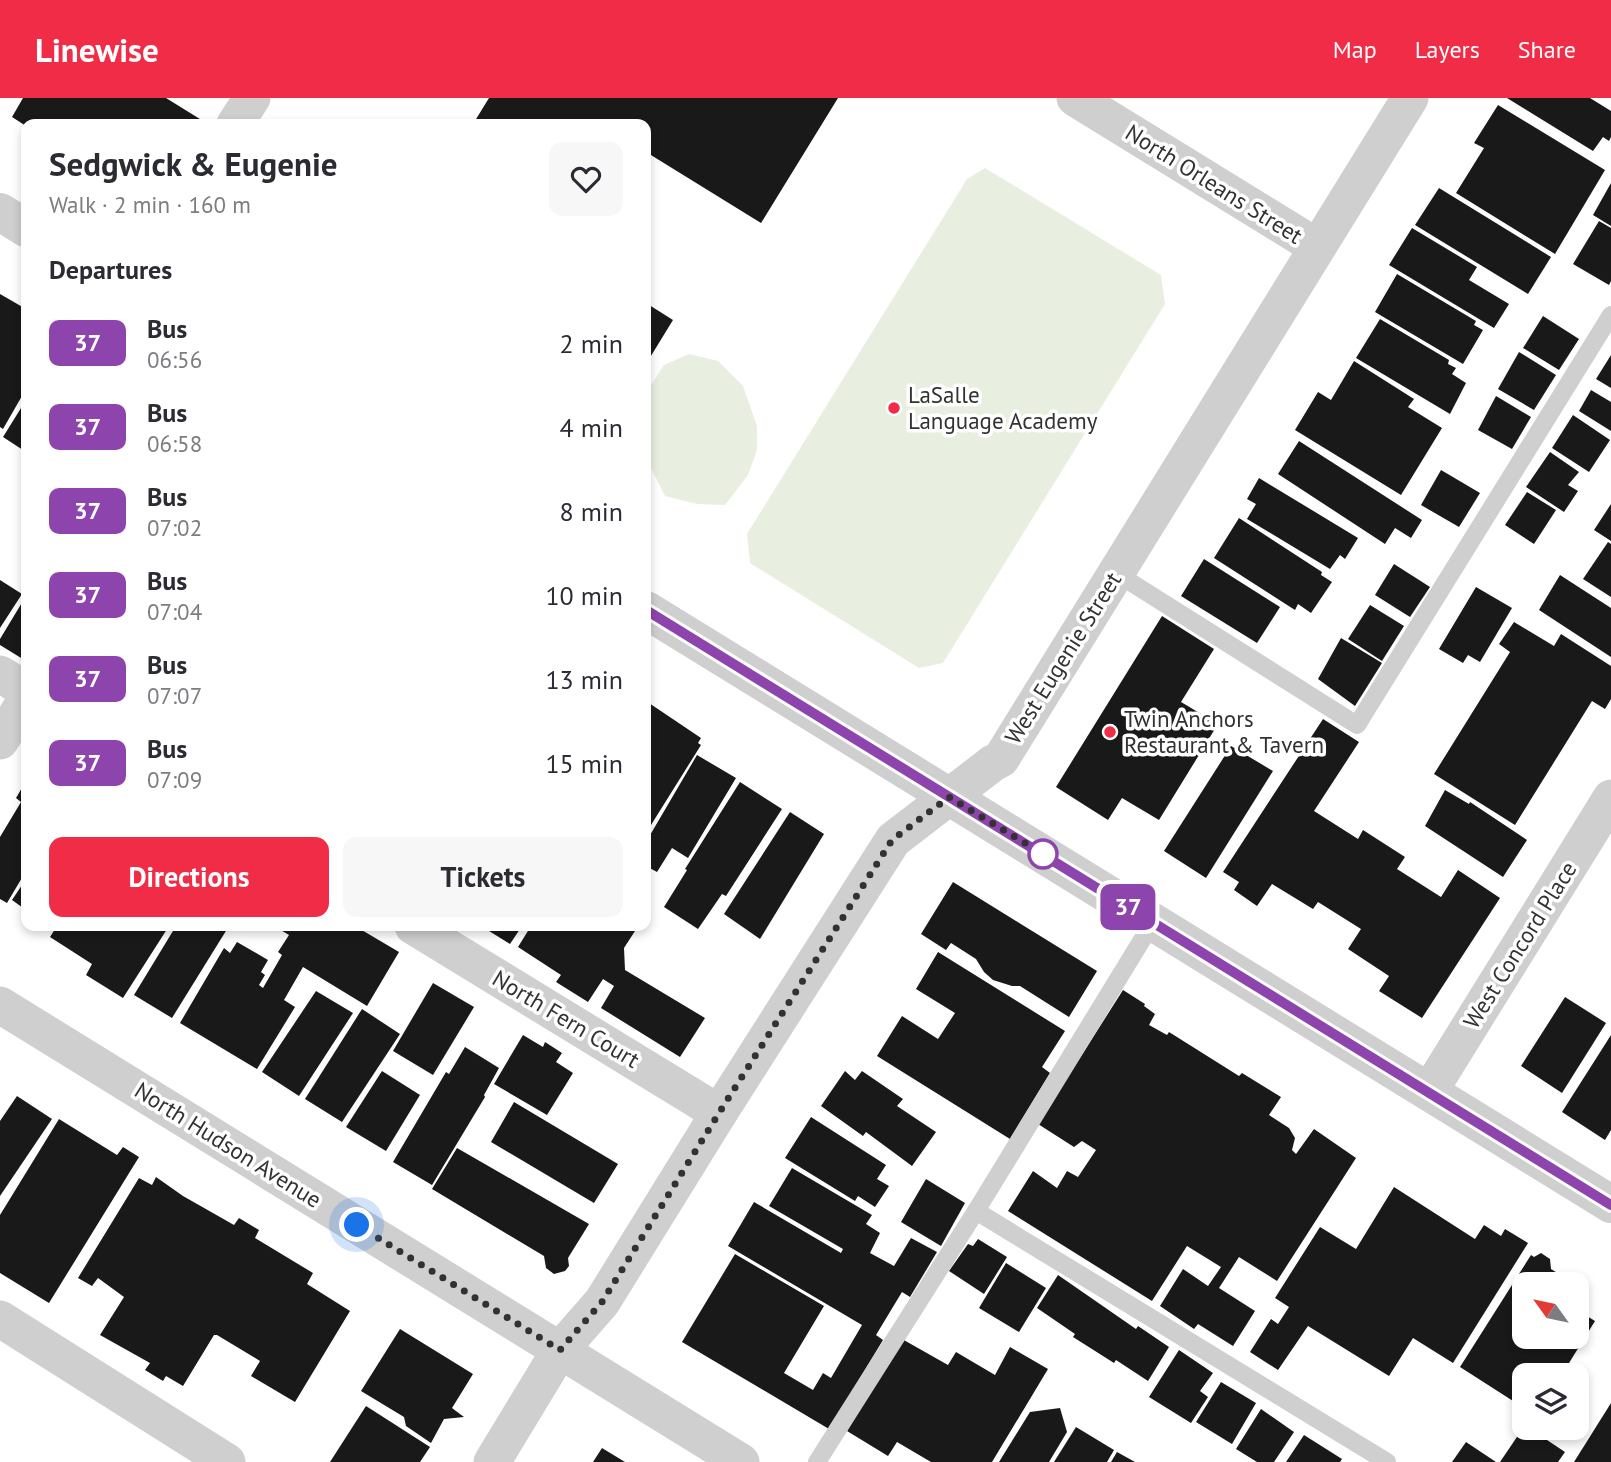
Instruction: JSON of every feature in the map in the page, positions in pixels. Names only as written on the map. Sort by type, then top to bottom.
[{"type":"street","points":[[238,119],[252,98]]},
{"type":"street","name":"North Orleans Street","points":[[1075,98],[1317,247]]},
{"type":"street","name":"West Eugenie Street","points":[[492,1462],[560,1350],[602,1302],[892,840],[1001,759],[1410,98]]},
{"type":"street","points":[[0,212],[21,225]]},
{"type":"street","points":[[651,613],[1611,1205]]},
{"type":"street","points":[[0,674],[21,687]]},
{"type":"street","points":[[0,741],[21,709]]},
{"type":"street","name":"West Concord Place","points":[[1429,1092],[1611,798]]},
{"type":"street","name":"North Fern Court","points":[[421,931],[719,1113]]},
{"type":"street","name":"North Hudson Avenue","points":[[0,1005],[741,1462]]},
{"type":"street","points":[[0,1319],[227,1462]]},
{"type":"lane","points":[[1116,573],[1357,725],[1611,315]]},
{"type":"lane","points":[[817,1462],[976,1211],[1153,922]]},
{"type":"lane","points":[[976,1211],[1387,1462]]},
{"type":"green space","points":[[985,168],[1161,275],[1165,304],[943,663],[919,668],[750,563],[747,534],[967,179]]},
{"type":"green space","points":[[689,354],[718,361],[743,386],[757,426],[757,450],[748,475],[725,505],[697,504],[665,496],[651,468],[651,385],[664,365]]},
{"type":"building","points":[[23,98],[166,98],[200,119],[21,119],[21,123],[12,117]]},
{"type":"building","points":[[489,98],[838,98],[761,223],[651,155],[651,119],[476,119]]},
{"type":"building","points":[[1507,98],[1590,98],[1611,111],[1611,137],[1609,141],[1603,137],[1593,151]]},
{"type":"building","points":[[1498,105],[1605,170],[1555,254],[1456,193],[1484,148],[1474,143]]},
{"type":"building","points":[[1611,183],[1611,226],[1593,215]]},
{"type":"building","points":[[1439,188],[1551,257],[1528,294],[1415,225]]},
{"type":"building","points":[[1599,221],[1611,228],[1609,285],[1573,264]]},
{"type":"building","points":[[1412,228],[1477,267],[1469,280],[1509,304],[1494,328],[1389,265]]},
{"type":"building","points":[[1397,274],[1476,321],[1474,325],[1483,330],[1463,364],[1375,312]]},
{"type":"building","points":[[0,294],[21,306],[21,398],[3,429],[0,427]]},
{"type":"building","points":[[651,306],[673,320],[651,356]]},
{"type":"building","points":[[1543,316],[1579,339],[1559,370],[1523,348]]},
{"type":"building","points":[[1380,319],[1449,360],[1448,364],[1456,368],[1452,374],[1466,383],[1450,414],[1356,358]]},
{"type":"building","points":[[1519,352],[1556,375],[1534,410],[1498,389]]},
{"type":"building","points":[[1611,355],[1611,388],[1596,379]]},
{"type":"building","points":[[1354,361],[1414,399],[1408,407],[1442,428],[1401,495],[1295,430],[1318,392],[1331,400]]},
{"type":"building","points":[[1591,390],[1611,402],[1611,431],[1579,411]]},
{"type":"building","points":[[1496,396],[1531,417],[1512,449],[1478,430]]},
{"type":"building","points":[[21,408],[21,449],[3,437]]},
{"type":"building","points":[[1573,415],[1610,440],[1589,472],[1552,448]]},
{"type":"building","points":[[1299,441],[1422,520],[1411,538],[1395,528],[1385,544],[1278,474]]},
{"type":"building","points":[[1550,452],[1579,472],[1568,485],[1578,491],[1564,512],[1526,487]]},
{"type":"building","points":[[1441,470],[1480,493],[1459,527],[1421,505]]},
{"type":"building","points":[[1259,478],[1358,538],[1345,559],[1340,555],[1330,569],[1247,519],[1256,504],[1247,499]]},
{"type":"building","points":[[1527,492],[1556,510],[1534,544],[1505,525]]},
{"type":"building","points":[[1611,504],[1611,541],[1594,530]]},
{"type":"building","points":[[1239,518],[1322,572],[1321,575],[1332,582],[1311,613],[1298,604],[1295,610],[1214,558]]},
{"type":"building","points":[[1608,542],[1611,544],[1611,597],[1583,579]]},
{"type":"building","points":[[1204,559],[1280,607],[1257,643],[1181,596]]},
{"type":"building","points":[[1394,564],[1430,587],[1410,617],[1375,595]]},
{"type":"building","points":[[1560,575],[1611,608],[1611,657],[1539,610]]},
{"type":"building","points":[[0,580],[21,596],[0,628]]},
{"type":"building","points":[[1476,587],[1512,608],[1480,662],[1468,655],[1463,663],[1439,649]]},
{"type":"building","points":[[21,604],[21,658],[0,645],[0,639]]},
{"type":"building","points":[[1370,605],[1404,626],[1382,661],[1348,639]]},
{"type":"building","points":[[1162,616],[1214,649],[1181,702],[1218,724],[1159,820],[1122,798],[1108,820],[1056,787]]},
{"type":"building","points":[[1514,622],[1554,646],[1561,634],[1611,666],[1611,699],[1605,709],[1592,701],[1515,825],[1434,774],[1510,652],[1499,644]]},
{"type":"building","points":[[1341,638],[1382,663],[1355,706],[1318,679]]},
{"type":"building","points":[[651,704],[701,738],[698,743],[701,745],[651,825]]},
{"type":"building","points":[[1323,719],[1359,742],[1314,811],[1358,839],[1363,830],[1405,857],[1397,869],[1441,897],[1458,870],[1500,898],[1422,1018],[1379,991],[1389,976],[1348,949],[1361,929],[1318,902],[1313,909],[1272,884],[1257,906],[1234,890],[1239,882],[1223,872]]},
{"type":"building","points":[[1231,746],[1273,771],[1206,878],[1164,851]]},
{"type":"building","points":[[697,755],[736,778],[688,858],[672,848],[657,872],[651,869],[651,833]]},
{"type":"building","points":[[740,782],[782,809],[726,896],[722,894],[698,929],[664,907]]},
{"type":"building","points":[[21,790],[21,802],[16,798]]},
{"type":"building","points":[[1445,790],[1469,804],[1470,802],[1527,840],[1503,877],[1425,826]]},
{"type":"building","points":[[21,802],[21,879],[7,903],[0,899],[0,837]]},
{"type":"building","points":[[790,812],[824,834],[760,939],[724,914]]},
{"type":"building","points":[[953,882],[1097,971],[1069,1017],[1020,986],[993,980],[976,959],[951,943],[946,950],[921,934]]},
{"type":"building","points":[[21,886],[21,906],[12,900]]},
{"type":"building","points":[[54,931],[166,931],[123,998],[86,975],[92,964],[50,937]]},
{"type":"building","points":[[173,931],[226,931],[172,1018],[134,995]]},
{"type":"building","points":[[282,931],[363,931],[399,952],[367,1006],[303,967],[284,1000],[295,1007],[257,1069],[180,1023],[224,948],[230,953],[237,942],[268,960],[261,972],[265,975],[259,985],[263,988],[282,955],[278,952],[289,935]]},
{"type":"building","points":[[489,931],[519,931],[510,944]]},
{"type":"building","points":[[528,931],[635,931],[624,948],[625,970],[705,1018],[680,1057],[601,1008],[614,986],[603,979],[588,1002],[556,982],[561,975],[518,947]]},
{"type":"building","points":[[938,952],[1065,1031],[1042,1067],[1050,1073],[1010,1139],[877,1056],[902,1016],[938,1039],[955,1013],[916,989]]},
{"type":"building","points":[[433,983],[474,1007],[433,1075],[393,1051]]},
{"type":"building","points":[[1123,990],[1155,1014],[1149,1025],[1167,1035],[1169,1032],[1239,1076],[1242,1073],[1281,1097],[1269,1115],[1289,1128],[1295,1138],[1292,1150],[1296,1154],[1314,1129],[1356,1158],[1277,1281],[1239,1257],[1219,1288],[1255,1311],[1233,1346],[1198,1324],[1194,1329],[1160,1306],[1183,1269],[1208,1286],[1221,1267],[1187,1246],[1152,1301],[1008,1211],[1033,1171],[1057,1188],[1067,1171],[1078,1177],[1096,1150],[1082,1141],[1074,1147],[1038,1124]]},
{"type":"building","points":[[316,991],[353,1013],[299,1096],[262,1072]]},
{"type":"building","points":[[1565,997],[1606,1023],[1562,1093],[1521,1066]]},
{"type":"building","points":[[362,1009],[400,1034],[342,1122],[305,1099]]},
{"type":"building","points":[[523,1035],[543,1047],[545,1042],[562,1053],[556,1062],[573,1073],[547,1115],[494,1084]]},
{"type":"building","points":[[1611,1035],[1611,1130],[1605,1140],[1562,1112]]},
{"type":"building","points":[[465,1047],[499,1068],[485,1097],[432,1185],[393,1162],[446,1072],[449,1074]]},
{"type":"building","points":[[382,1071],[420,1095],[386,1151],[346,1127]]},
{"type":"building","points":[[845,1071],[855,1080],[862,1071],[903,1099],[897,1106],[936,1132],[912,1166],[866,1132],[863,1136],[821,1106]]},
{"type":"building","points":[[17,1096],[52,1119],[0,1196],[0,1121]]},
{"type":"building","points":[[514,1102],[618,1164],[594,1203],[491,1142]]},
{"type":"building","points":[[811,1117],[886,1165],[877,1179],[889,1186],[875,1207],[858,1196],[855,1201],[785,1158]]},
{"type":"building","points":[[59,1119],[117,1155],[123,1147],[139,1157],[49,1303],[0,1273],[0,1215]]},
{"type":"building","points":[[457,1148],[589,1224],[568,1258],[569,1266],[565,1271],[554,1274],[546,1268],[544,1256],[432,1189]]},
{"type":"building","points":[[792,1168],[872,1215],[866,1224],[880,1233],[870,1253],[894,1266],[911,1238],[937,1252],[910,1297],[902,1292],[876,1335],[883,1340],[829,1429],[682,1342],[735,1254],[824,1306],[784,1373],[813,1390],[823,1373],[831,1378],[862,1325],[728,1246],[754,1202],[841,1253],[843,1249],[769,1206]]},
{"type":"building","points":[[156,1177],[234,1225],[239,1218],[259,1230],[255,1238],[313,1273],[307,1284],[350,1311],[295,1402],[251,1376],[260,1361],[217,1335],[214,1335],[183,1386],[166,1376],[163,1381],[145,1370],[150,1363],[100,1335],[124,1297],[98,1278],[92,1286],[78,1278],[139,1178],[152,1185]]},
{"type":"building","points":[[926,1179],[965,1203],[941,1246],[901,1222]]},
{"type":"building","points":[[1394,1187],[1475,1239],[1484,1225],[1501,1236],[1505,1229],[1528,1243],[1453,1363],[1413,1338],[1389,1376],[1308,1326],[1278,1370],[1250,1352],[1271,1319],[1278,1324],[1289,1307],[1275,1298],[1320,1227],[1356,1249]]},
{"type":"building","points":[[978,1239],[1007,1257],[984,1294],[949,1271],[968,1244],[973,1246]]},
{"type":"building","points":[[1541,1253],[1550,1259],[1551,1269],[1556,1272],[1520,1272],[1531,1255],[1534,1257]]},
{"type":"building","points":[[1006,1263],[1046,1288],[1019,1332],[979,1308]]},
{"type":"building","points":[[1058,1275],[1136,1329],[1138,1326],[1169,1347],[1148,1381],[1073,1337],[1075,1334],[1037,1308]]},
{"type":"building","points":[[1512,1285],[1512,1349],[1578,1349],[1569,1363],[1512,1363],[1512,1400],[1460,1367]]},
{"type":"building","points":[[1589,1317],[1595,1321],[1589,1331]]},
{"type":"building","points":[[400,1329],[473,1374],[452,1408],[464,1417],[444,1419],[431,1443],[406,1426],[404,1417],[361,1391]]},
{"type":"building","points":[[902,1339],[948,1365],[956,1352],[995,1375],[1010,1347],[1048,1369],[992,1462],[931,1462],[897,1442],[888,1456],[847,1431]]},
{"type":"building","points":[[1179,1350],[1213,1373],[1200,1391],[1208,1397],[1191,1423],[1149,1397]]},
{"type":"building","points":[[1221,1382],[1256,1403],[1232,1444],[1196,1422]]},
{"type":"building","points":[[1611,1403],[1611,1462],[1574,1462]]},
{"type":"building","points":[[366,1406],[430,1447],[420,1462],[330,1462]]},
{"type":"building","points":[[1060,1408],[1067,1432],[1049,1462],[999,1462],[1030,1412]]},
{"type":"building","points":[[1261,1409],[1294,1432],[1274,1462],[1257,1462],[1236,1449]]},
{"type":"building","points":[[1076,1427],[1114,1450],[1107,1462],[1054,1462]]},
{"type":"building","points":[[1304,1435],[1342,1459],[1340,1462],[1286,1462]]},
{"type":"building","points":[[1515,1440],[1547,1440],[1565,1452],[1558,1462],[1500,1462]]},
{"type":"building","points":[[1466,1442],[1496,1462],[1452,1462]]},
{"type":"building","points":[[602,1448],[625,1462],[593,1462]]},
{"type":"building","points":[[1117,1452],[1135,1462],[1111,1462]]},
{"type":"bus line","name":"37","points":[[651,613],[1611,1205]]},
{"type":"place","name":"LaSalle Language Academy","points":[[894,408]]},
{"type":"place","name":"Twin Anchors Restaurant & Tavern","points":[[1110,732]]},
{"type":"route","points":[[357,1225],[560,1350],[602,1302],[892,840],[949,797],[1043,854]]}]
